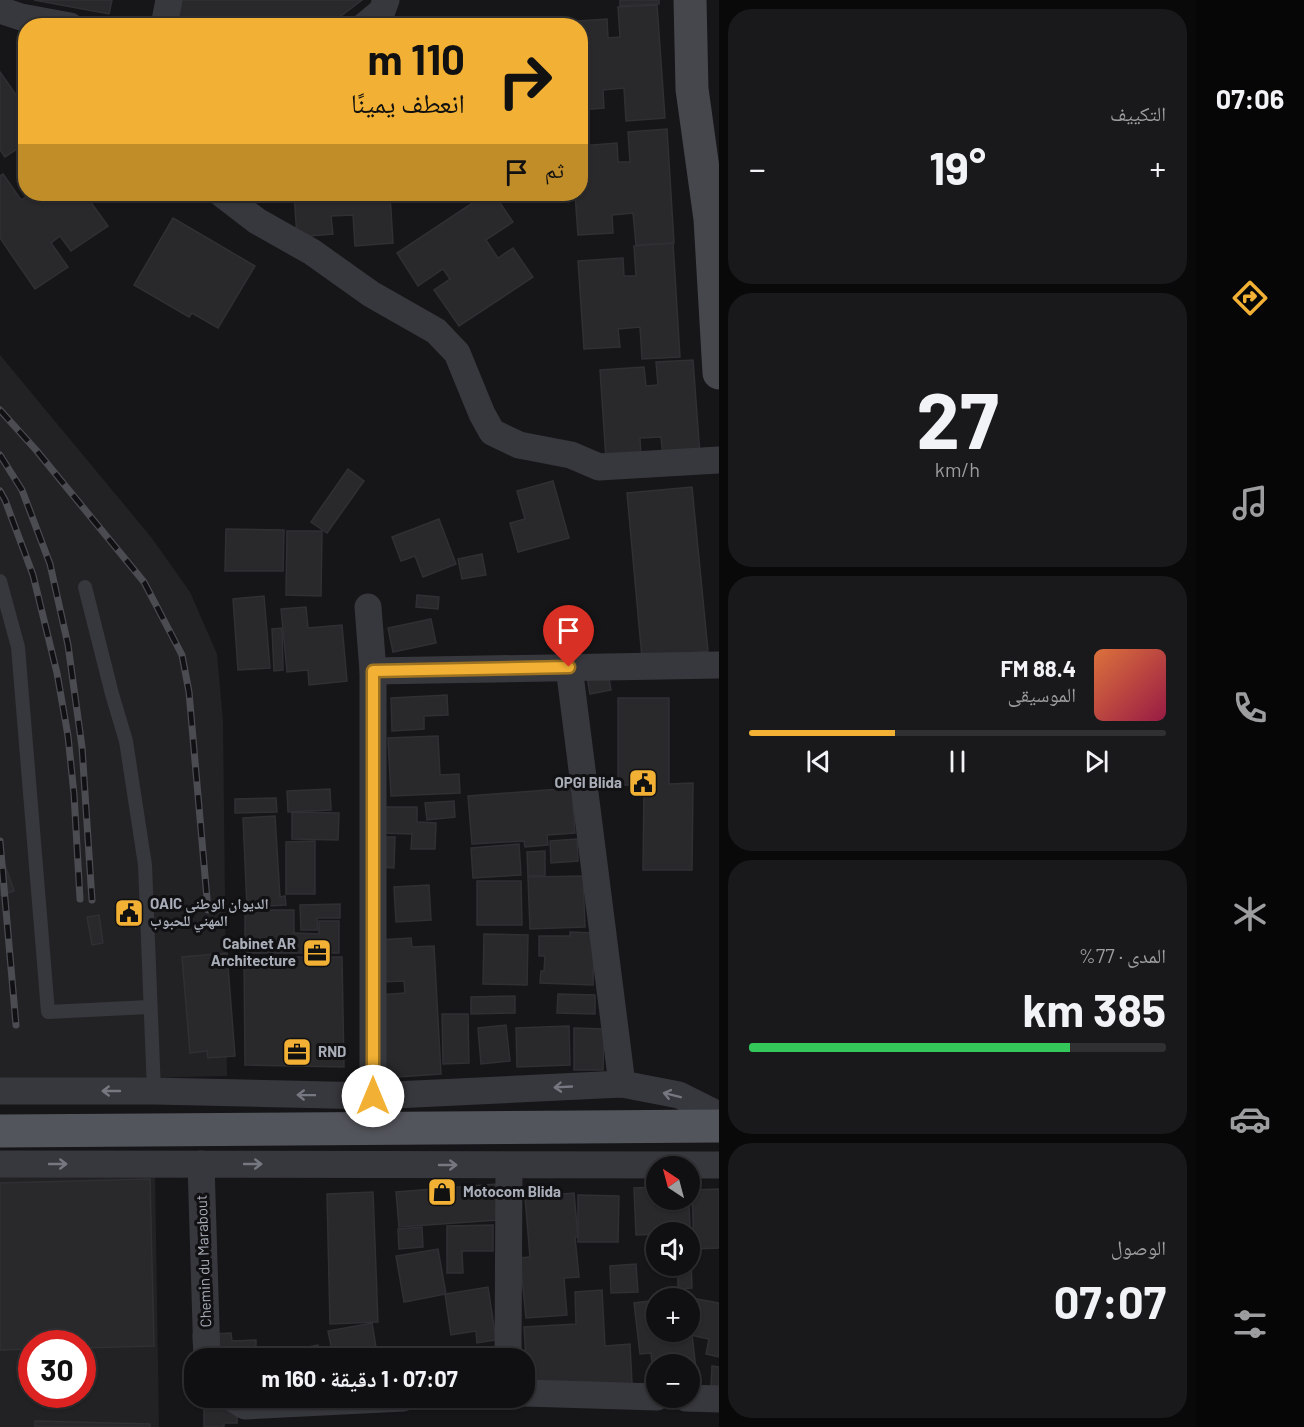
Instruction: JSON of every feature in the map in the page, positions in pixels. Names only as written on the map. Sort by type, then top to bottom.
[{"type":"main road","points":[[690,0],[692,89],[714,219],[719,373]]},
{"type":"main road","points":[[0,1131],[719,1126]]},
{"type":"street","points":[[166,18],[169,0]]},
{"type":"street","points":[[374,18],[382,11],[386,0]]},
{"type":"street","points":[[0,10],[26,18]]},
{"type":"street","points":[[231,201],[257,221],[312,252],[371,294],[436,331],[457,353],[482,414],[492,432],[519,445],[571,455],[599,467],[719,460]]},
{"type":"street","points":[[368,607],[373,671],[373,1096]]},
{"type":"street","points":[[373,671],[719,665]]},
{"type":"street","points":[[569,667],[622,1084]]},
{"type":"street","points":[[0,1091],[154,1091],[373,1096],[622,1084],[679,1095],[719,1115]]},
{"type":"street","points":[[0,1164],[719,1165]]},
{"type":"street","name":"Chemin du Marabout","points":[[201,1164],[207,1348]]},
{"type":"street","points":[[508,1348],[509,1166]]},
{"type":"street","points":[[535,1393],[646,1397]]},
{"type":"street","points":[[700,1398],[719,1399]]},
{"type":"lane","points":[[0,581],[18,647],[48,1012],[150,1007]]},
{"type":"lane","points":[[85,587],[126,741],[145,865],[154,1091]]},
{"type":"shaded area","points":[[0,355],[151,537],[190,592],[217,654],[223,721],[227,1076],[0,1081]]},
{"type":"shaded area","points":[[155,1172],[159,1427],[0,1427],[0,1176]]},
{"type":"building","points":[[34,0],[112,0],[109,14]]},
{"type":"building","points":[[181,0],[362,0],[338,18],[178,18]]},
{"type":"building","points":[[620,0],[659,0],[659,4],[620,6]]},
{"type":"building","points":[[657,5],[665,118],[626,121],[624,88],[603,90],[604,108],[588,109],[588,20],[607,19],[608,38],[620,37],[618,7]]},
{"type":"building","points":[[0,72],[18,98],[18,148],[5,157],[0,150]]},
{"type":"building","points":[[667,129],[674,243],[636,245],[633,213],[612,215],[613,233],[578,235],[576,201],[588,201],[588,145],[617,143],[618,162],[630,162],[628,132]]},
{"type":"building","points":[[3,174],[18,196],[18,201],[90,201],[108,226],[71,251],[60,236],[51,243],[68,267],[35,289],[0,238],[0,176]]},
{"type":"building","points":[[294,201],[390,201],[393,243],[355,246],[353,215],[331,216],[333,234],[297,237]]},
{"type":"building","points":[[475,201],[499,201],[513,222],[486,240],[498,258],[513,248],[533,277],[459,326],[434,290],[450,279],[443,269],[418,286],[397,253]]},
{"type":"building","points":[[173,218],[255,266],[218,328],[192,313],[189,317],[134,285]]},
{"type":"building","points":[[673,243],[680,357],[642,359],[640,327],[618,329],[620,347],[584,349],[578,261],[623,258],[624,276],[636,276],[634,246]]},
{"type":"building","points":[[693,360],[700,455],[663,457],[661,437],[640,438],[641,456],[606,459],[600,370],[644,367],[646,386],[658,385],[656,362]]},
{"type":"building","points":[[348,469],[364,481],[327,533],[311,522]]},
{"type":"building","points":[[553,481],[569,538],[518,552],[510,523],[525,519],[517,491]]},
{"type":"building","points":[[692,487],[708,651],[642,658],[627,493]]},
{"type":"building","points":[[439,519],[456,564],[423,577],[415,556],[401,561],[392,537]]},
{"type":"building","points":[[226,529],[284,530],[283,571],[225,571]]},
{"type":"building","points":[[287,531],[322,531],[321,596],[286,595]]},
{"type":"building","points":[[482,554],[486,575],[462,579],[458,559]]},
{"type":"building","points":[[417,595],[439,597],[438,609],[416,607]]},
{"type":"building","points":[[264,596],[270,668],[238,670],[233,599]]},
{"type":"building","points":[[306,607],[308,628],[342,625],[347,681],[309,685],[308,670],[287,672],[281,609]]},
{"type":"building","points":[[431,619],[436,643],[393,652],[388,628]]},
{"type":"building","points":[[282,628],[283,670],[274,671],[272,629]]},
{"type":"building","points":[[608,672],[611,690],[590,694],[587,676]]},
{"type":"building","points":[[447,695],[448,715],[424,716],[424,729],[392,731],[391,698]]},
{"type":"building","name":"OPGI Blida","points":[[618,698],[669,698],[669,784],[693,783],[692,870],[643,870],[644,785],[618,785]]},
{"type":"building","points":[[438,736],[440,775],[459,774],[460,793],[391,796],[388,738]]},
{"type":"building","points":[[572,788],[575,833],[547,835],[548,845],[525,847],[524,841],[472,844],[468,796]]},
{"type":"building","points":[[330,789],[331,810],[288,812],[287,791]]},
{"type":"building","points":[[276,798],[277,812],[235,813],[235,799]]},
{"type":"building","points":[[454,801],[455,817],[427,820],[425,803]]},
{"type":"building","points":[[381,807],[417,807],[417,822],[436,823],[435,849],[411,849],[412,834],[381,833]]},
{"type":"building","points":[[292,812],[339,813],[338,840],[292,839]]},
{"type":"building","points":[[275,816],[280,897],[285,896],[286,905],[247,907],[243,818]]},
{"type":"building","points":[[381,837],[395,837],[394,868],[380,867]]},
{"type":"building","points":[[577,839],[578,861],[551,863],[550,841]]},
{"type":"building","points":[[315,841],[315,894],[286,894],[286,842]]},
{"type":"building","points":[[519,844],[521,875],[473,878],[471,848]]},
{"type":"building","points":[[545,851],[545,876],[528,876],[527,852]]},
{"type":"building","points":[[0,854],[14,891],[1,895]]},
{"type":"building","points":[[583,876],[585,927],[530,929],[528,877]]},
{"type":"building","points":[[477,881],[521,881],[522,925],[477,925]]},
{"type":"building","points":[[429,885],[431,920],[396,922],[394,887]]},
{"type":"building","points":[[340,904],[340,918],[317,918],[318,930],[301,930],[300,905]]},
{"type":"building","points":[[245,910],[294,910],[294,933],[319,934],[319,921],[339,921],[339,953],[245,953]]},
{"type":"building","points":[[99,915],[103,943],[92,945],[87,917]]},
{"type":"building","points":[[570,932],[594,933],[593,985],[540,983],[545,956],[539,956],[539,936],[570,936]]},
{"type":"building","points":[[484,934],[528,935],[527,985],[483,984]]},
{"type":"building","points":[[411,938],[412,947],[434,946],[441,1074],[384,1078],[379,995],[405,993],[404,981],[381,982],[379,940]]},
{"type":"building","points":[[227,953],[235,1056],[208,1058],[207,1051],[190,1053],[182,957]]},
{"type":"building","points":[[244,957],[342,957],[344,1067],[245,1065]]},
{"type":"building","points":[[558,994],[595,995],[595,1014],[557,1013]]},
{"type":"building","points":[[515,996],[515,1013],[471,1014],[471,997]]},
{"type":"building","points":[[442,1014],[468,1014],[469,1063],[443,1064]]},
{"type":"building","points":[[506,1025],[510,1061],[481,1064],[478,1028]]},
{"type":"building","points":[[569,1026],[570,1065],[517,1067],[516,1028]]},
{"type":"building","points":[[574,1028],[604,1029],[603,1070],[574,1070]]},
{"type":"building","points":[[150,1179],[154,1346],[96,1348],[96,1330],[18,1330],[18,1349],[0,1350],[0,1183]]},
{"type":"building","points":[[496,1184],[498,1220],[399,1227],[396,1192]]},
{"type":"building","points":[[646,1187],[646,1210],[689,1210],[690,1222],[646,1222],[646,1235],[636,1235],[634,1188]]},
{"type":"building","points":[[719,1189],[719,1248],[700,1249],[700,1222],[693,1222],[693,1210],[700,1210],[700,1190]]},
{"type":"building","points":[[373,1192],[378,1322],[330,1324],[327,1194]]},
{"type":"building","points":[[574,1193],[579,1277],[564,1278],[567,1315],[526,1318],[520,1258],[530,1257],[525,1197]]},
{"type":"building","points":[[578,1195],[619,1196],[618,1242],[578,1242]]},
{"type":"building","points":[[493,1225],[493,1251],[462,1251],[463,1273],[447,1273],[447,1226]]},
{"type":"building","points":[[422,1227],[423,1247],[399,1249],[398,1229]]},
{"type":"building","points":[[438,1249],[446,1294],[404,1302],[396,1256]]},
{"type":"building","points":[[636,1264],[638,1292],[611,1293],[610,1266]]},
{"type":"building","points":[[678,1276],[692,1276],[692,1288],[678,1288]]},
{"type":"building","points":[[488,1287],[496,1340],[477,1343],[476,1331],[451,1335],[445,1294]]},
{"type":"building","points":[[602,1290],[605,1346],[630,1344],[632,1384],[535,1391],[535,1348],[525,1348],[524,1327],[576,1324],[575,1292]]},
{"type":"building","points":[[700,1300],[719,1303],[719,1357],[706,1354],[709,1339],[700,1337]]},
{"type":"building","points":[[646,1301],[646,1342],[693,1342],[694,1354],[640,1354],[634,1303]]},
{"type":"building","points":[[372,1323],[376,1347],[332,1348],[328,1331]]},
{"type":"building","points":[[231,1333],[232,1341],[256,1340],[256,1348],[194,1348],[193,1335]]},
{"type":"building","points":[[318,1345],[319,1348],[302,1348]]},
{"type":"building","points":[[712,1366],[719,1367],[719,1386],[711,1386]]},
{"type":"building","points":[[204,1409],[237,1409],[237,1423],[224,1423],[224,1427],[204,1427]]},
{"type":"building","points":[[35,1421],[150,1424],[150,1427],[35,1427]]},
{"type":"railway","points":[[0,410],[36,450],[144,582],[182,655],[189,692],[208,910]]},
{"type":"railway","points":[[0,455],[22,490],[50,564],[68,645],[82,747],[92,900]]},
{"type":"railway","points":[[0,491],[33,575],[57,673],[68,736],[74,794],[80,899]]},
{"type":"railway","points":[[0,841],[16,1025]]},
{"type":"place","name":"OPGI Blida","points":[[643,783]]},
{"type":"place","name":"OAIC الديوان الوطني المهني للحبوب","points":[[129,913]]},
{"type":"place","name":"Cabinet AR Architecture","points":[[317,953]]},
{"type":"place","name":"RND","points":[[297,1052]]},
{"type":"place","name":"Motocom Blida","points":[[442,1192]]},
{"type":"route","points":[[373,1096],[373,671],[569,667]]}]
